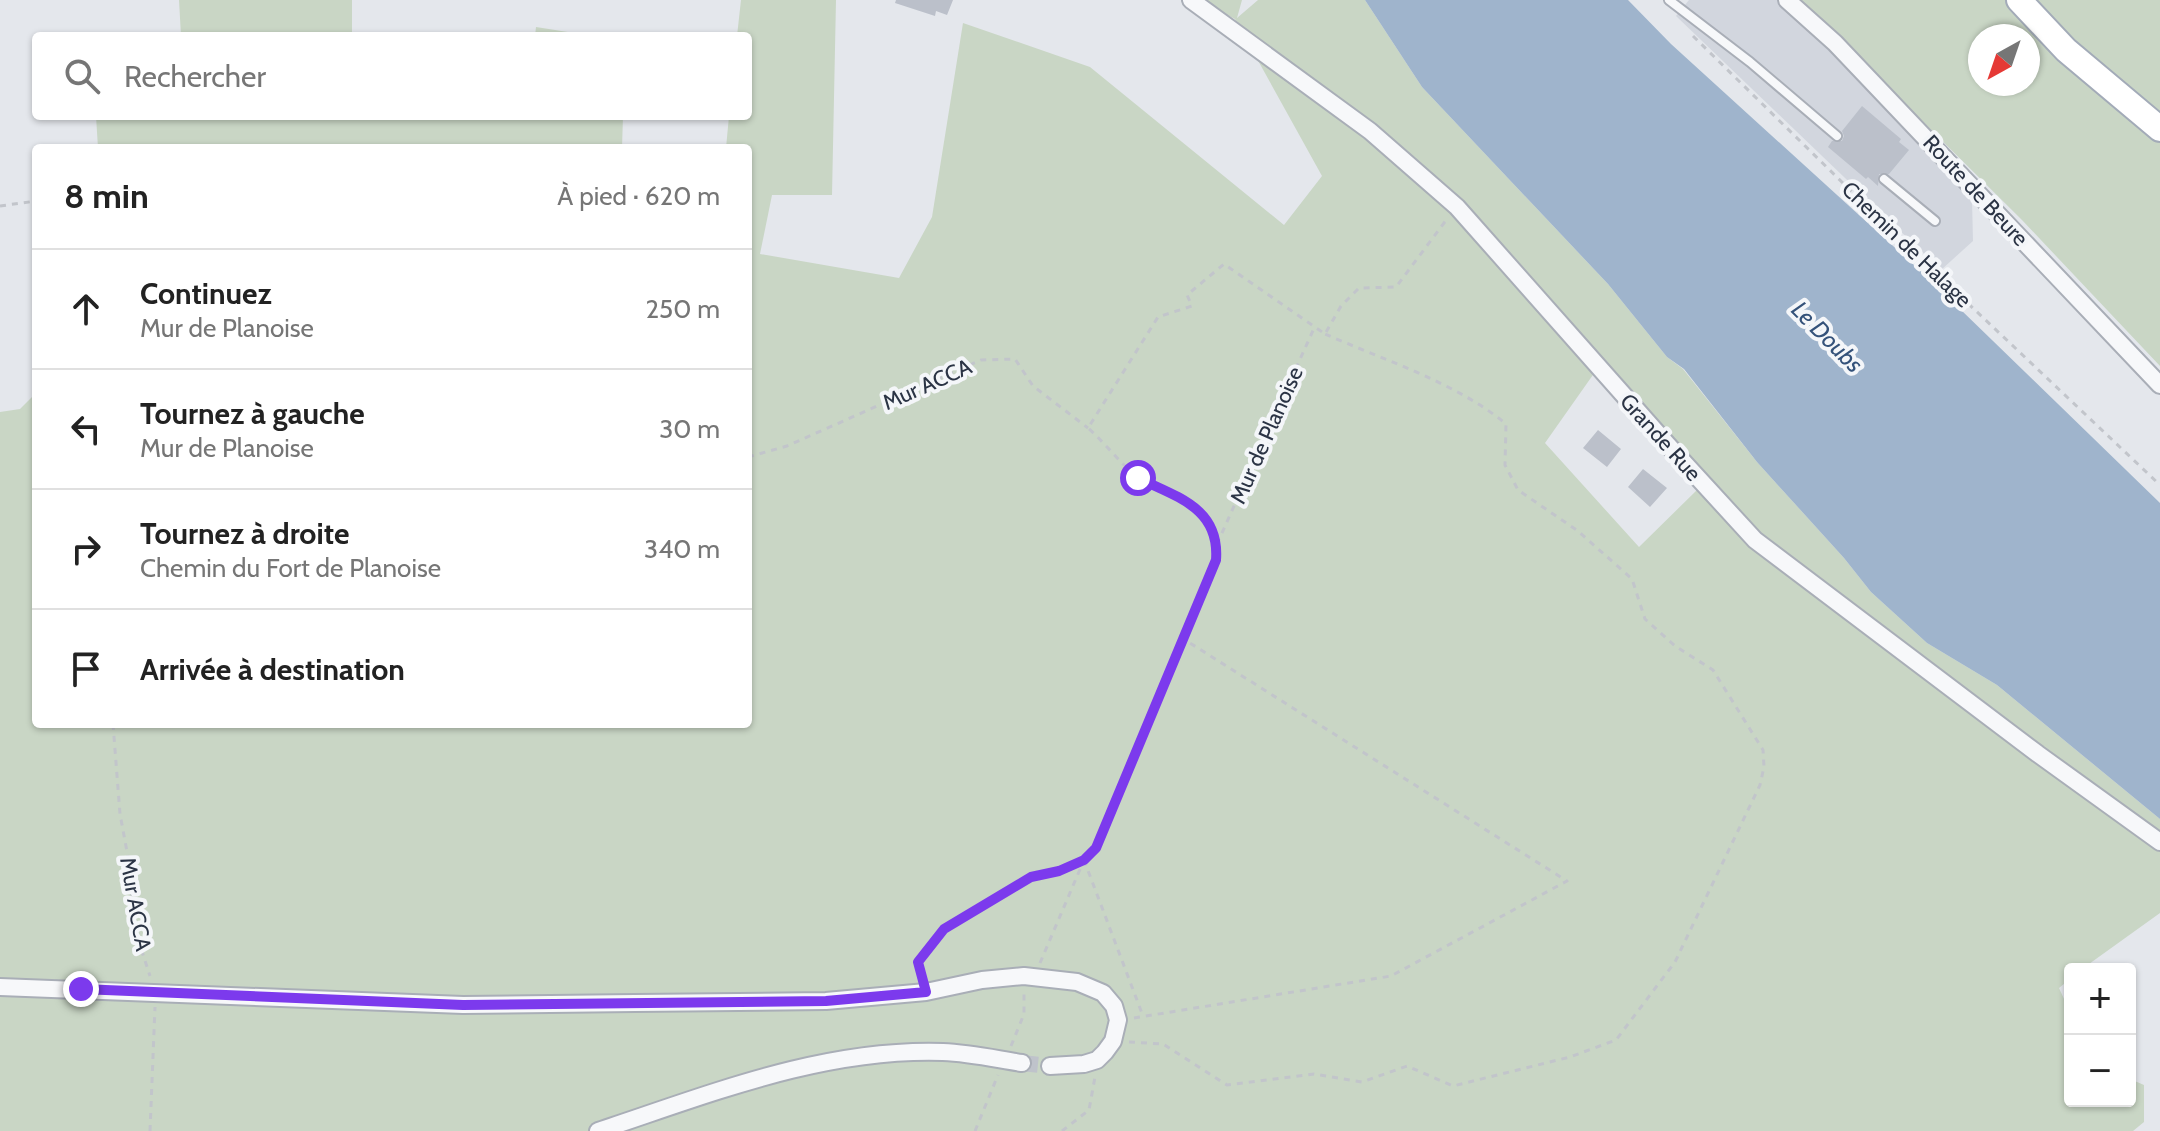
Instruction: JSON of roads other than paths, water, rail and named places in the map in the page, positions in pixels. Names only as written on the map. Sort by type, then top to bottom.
[{"type":"main road","points":[[2019,0],[2066,50],[2160,129]]},
{"type":"street","name":"Grande Rue","points":[[1191,0],[1370,131],[1457,207],[1755,540],[2160,842]]},
{"type":"street","name":"Route de Beure","points":[[1787,0],[1845,53],[2160,385]]},
{"type":"street","points":[[0,987],[463,1005],[826,1001],[926,992],[982,980],[1041,977],[1077,982],[1103,993],[1114,1006],[1118,1020],[1113,1041],[1097,1060],[1068,1067],[1050,1066]]},
{"type":"street","points":[[598,1131],[787,1069],[907,1052],[946,1052],[1022,1063]]},
{"type":"lane","points":[[1669,0],[1750,62],[1837,136]]},
{"type":"lane","points":[[1884,179],[1935,221]]},
{"type":"water","name":"Le Doubs","points":[[1365,0],[1628,0],[1671,44],[1926,276],[2160,503],[2160,819],[1997,685],[1927,643],[1871,592],[1757,462],[1684,369],[1667,357],[1608,284],[1422,87]]},
{"type":"tunnel","points":[[1022,1063],[1050,1066]]}]
